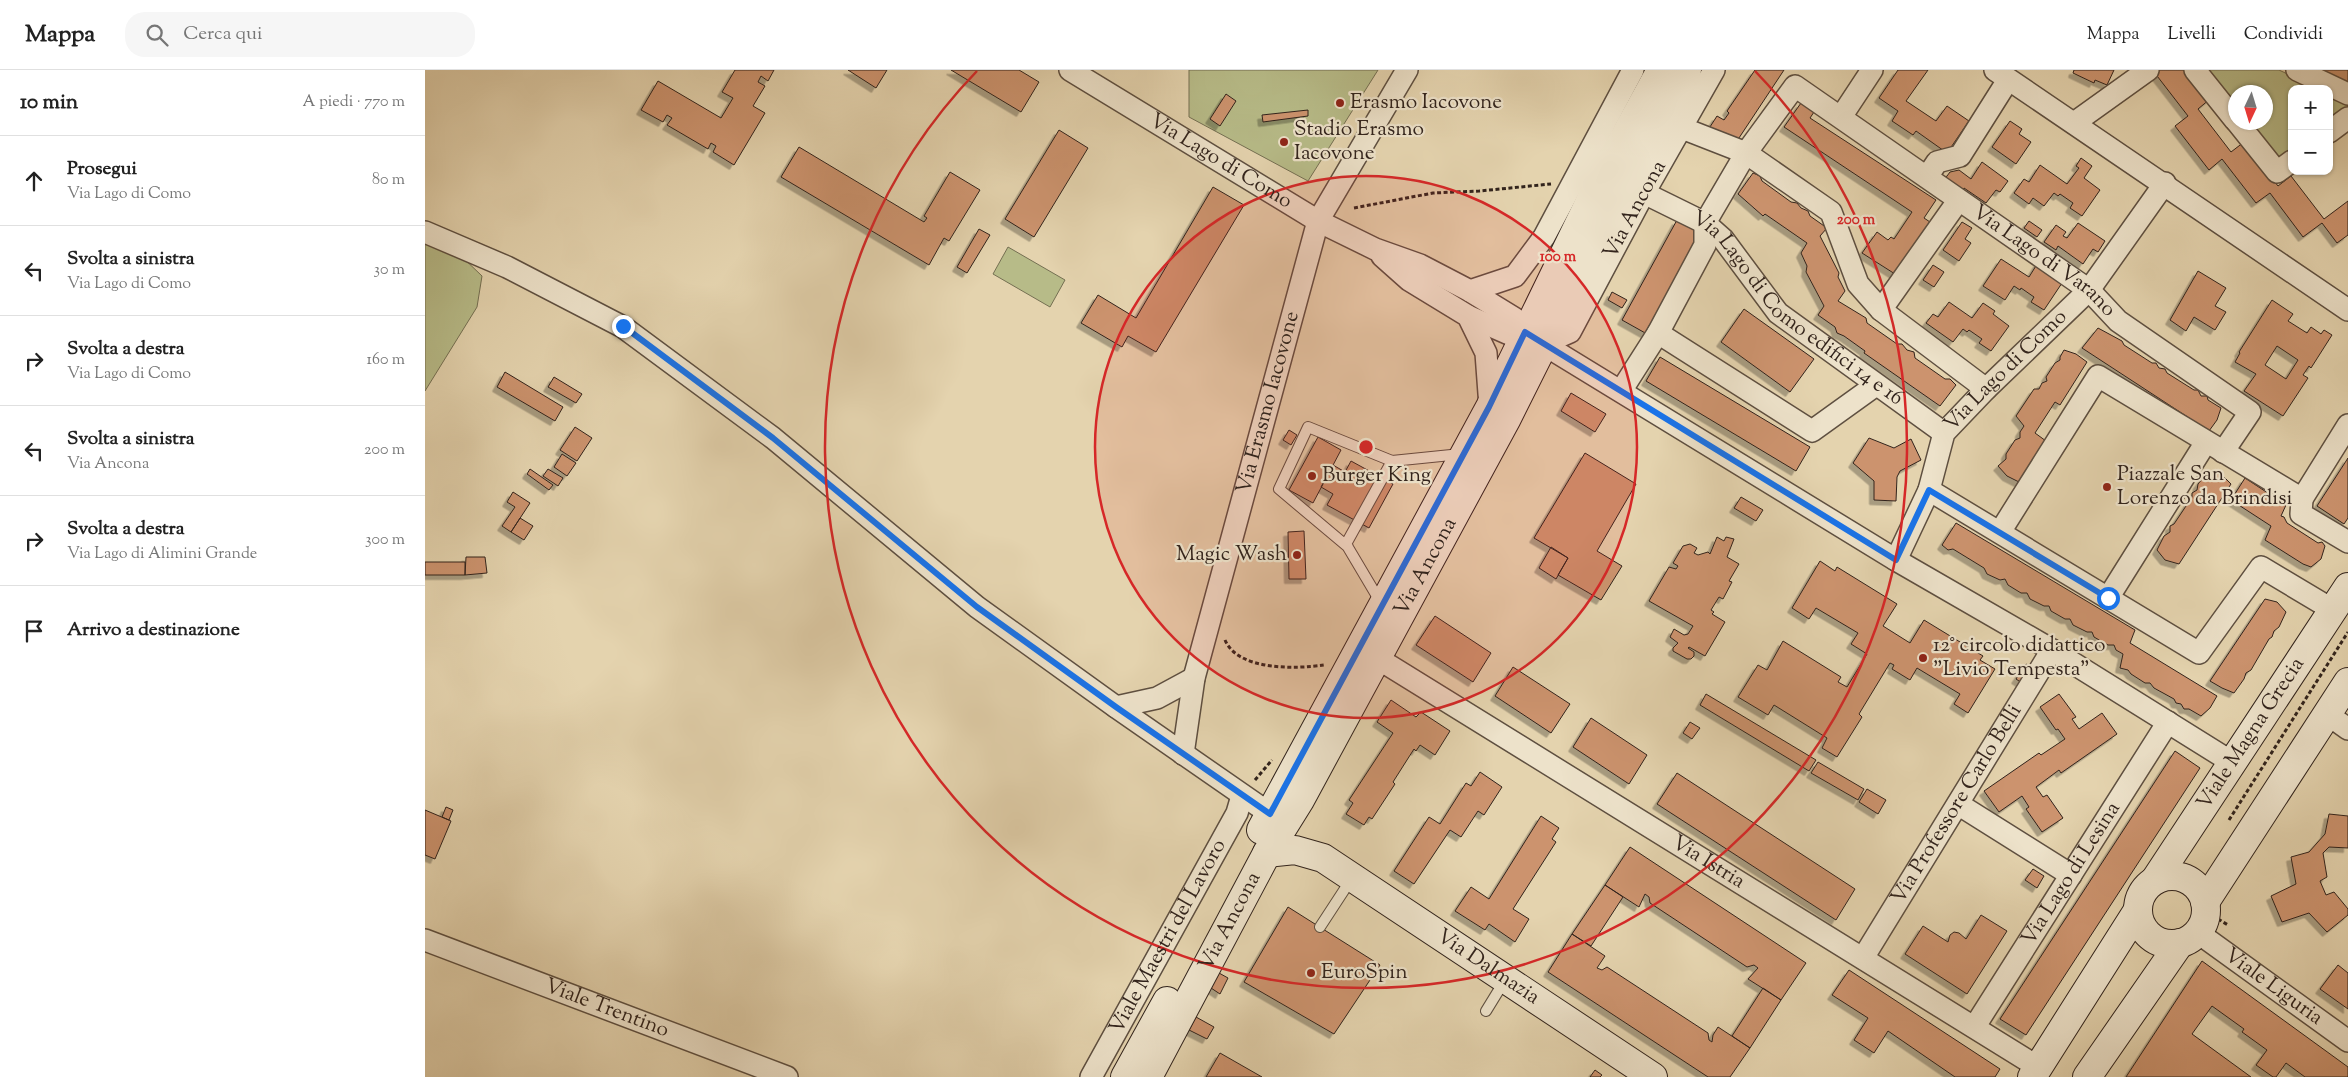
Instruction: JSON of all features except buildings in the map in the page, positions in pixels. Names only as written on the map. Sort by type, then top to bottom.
[{"type":"street","name":"Via Lago di Como","points":[[1070,70],[1319,221],[1375,249],[1420,265],[1471,291],[1514,318],[1534,338],[1621,392],[1896,560],[2052,650],[2233,763]]},
{"type":"street","name":"Via Erasmo Iacovone","points":[[1183,754],[1193,678],[1319,221],[1407,70]]},
{"type":"street","points":[[1471,291],[1515,276],[1544,237],[1633,70]]},
{"type":"street","points":[[1629,187],[1661,70]]},
{"type":"street","points":[[1534,338],[1629,187],[1687,70]]},
{"type":"street","name":"Via Ancona","points":[[1125,1077],[1270,814],[1462,454],[1489,407],[1534,338],[1571,332],[1629,187],[1682,128],[1714,70]]},
{"type":"street","points":[[1841,117],[1872,70]]},
{"type":"street","points":[[2074,123],[2147,70]]},
{"type":"street","points":[[2195,70],[2228,111]]},
{"type":"street","points":[[2297,70],[2348,94]]},
{"type":"street","points":[[1927,177],[1937,162],[1960,156],[2002,75],[2165,183],[2348,310]]},
{"type":"street","name":"Via Lago di Varano","points":[[1746,153],[1795,86],[1927,177],[1958,202],[2089,290],[2119,320],[2250,412],[2215,447]]},
{"type":"street","points":[[2332,130],[2348,118]]},
{"type":"street","points":[[1682,128],[1746,153],[1831,212],[1858,284],[1881,310],[1987,389]]},
{"type":"street","points":[[2243,130],[2277,172],[2288,164]]},
{"type":"street","points":[[1593,146],[1629,187]]},
{"type":"street","points":[[1621,392],[1658,334],[1705,245],[1705,223],[1746,153]]},
{"type":"street","name":"Via Lago di Como","points":[[1896,560],[1929,490],[1944,433],[2089,290],[2165,183]]},
{"type":"street","name":"Via Lago di Como edifici 14 e 16","points":[[1629,187],[1705,223],[1723,239],[1778,313],[1944,433]]},
{"type":"street","points":[[1881,310],[1958,202]]},
{"type":"street","points":[[425,232],[507,267],[623,326],[773,438],[977,607],[1270,814]]},
{"type":"street","name":"Via Lago di Como","points":[[1375,249],[1409,280],[1468,316],[1509,334],[1534,338]]},
{"type":"street","points":[[1468,316],[1486,352],[1489,407]]},
{"type":"street","points":[[1658,334],[1812,431],[1876,385]]},
{"type":"street","name":"Via Ancona","points":[[1148,1077],[1267,853],[1300,800],[1507,418],[1534,338]]},
{"type":"street","points":[[2000,532],[2098,376],[2302,499]]},
{"type":"street","points":[[2348,425],[2302,499],[2301,514],[2348,542]]},
{"type":"street","points":[[2108,598],[2215,447]]},
{"type":"street","points":[[1929,490],[2199,653],[2261,567],[2333,610]]},
{"type":"street","name":"Viale Magna Grecia","points":[[2035,1072],[2138,910],[2143,892],[2155,880],[2348,587]]},
{"type":"street","name":"Via Professore Carlo Belli","points":[[1863,958],[2052,650]]},
{"type":"street","name":"Via Istria","points":[[1377,658],[1975,1026],[2035,1072]]},
{"type":"street","points":[[1116,707],[1157,698],[1193,678]]},
{"type":"street","points":[[2205,902],[2337,721],[2348,682]]},
{"type":"street","name":"Via Lago di Lesina","points":[[1975,1026],[2168,722]]},
{"type":"street","name":"Viale Maestri del Lavoro","points":[[1091,1077],[1237,813],[1242,796]]},
{"type":"street","name":"Via Dalmazia","points":[[1300,800],[1300,830],[1323,858],[1505,979],[1641,1074]]},
{"type":"street","points":[[1958,804],[2071,875]]},
{"type":"street","name":"Via Dalmazia","points":[[1267,853],[1295,850],[1323,858]]},
{"type":"street","points":[[2087,1077],[2189,938],[2203,923],[2206,913],[2205,902],[2198,888],[2185,879],[2170,876],[2155,880]]},
{"type":"street","points":[[2138,910],[2141,925],[2150,937],[2165,943],[2189,938]]},
{"type":"street","name":"Viale Liguria","points":[[2189,938],[2348,1041]]},
{"type":"street","name":"Viale Trentino","points":[[425,940],[787,1077]]},
{"type":"lane","points":[[1382,605],[1348,547],[1279,489],[1308,426],[1392,461],[1462,454]]},
{"type":"lane","points":[[1348,547],[1347,544],[1392,461]]},
{"type":"lane","points":[[1320,927],[1352,878]]},
{"type":"lane","points":[[1486,1011],[1505,979]]},
{"type":"path","points":[[1354,208],[1433,193],[1479,192],[1553,184]]},
{"type":"path","points":[[2229,821],[2348,632]]},
{"type":"path","points":[[1223,638],[1228,649],[1237,655],[1259,663],[1301,668],[1324,665]]},
{"type":"green space","name":"Stadio Erasmo Iacovone","points":[[1189,70],[1378,70],[1308,181],[1189,117]]},
{"type":"green space","points":[[2202,70],[2279,70],[2311,85],[2288,85],[2288,157],[2280,163],[2252,130],[2273,130],[2273,85],[2228,85],[2228,102]]},
{"type":"green space","points":[[2333,96],[2347,102],[2348,108],[2333,122]]},
{"type":"green space","points":[[425,237],[457,252],[482,276],[477,307],[425,391]]},
{"type":"green space","points":[[1008,247],[1065,280],[1050,307],[993,274]]},
{"type":"place","name":"Erasmo Iacovone","points":[[1340,103]]},
{"type":"place","name":"Stadio Erasmo Iacovone","points":[[1284,142]]},
{"type":"place","name":"Burger King","points":[[1312,476]]},
{"type":"place","name":"Piazzale San Lorenzo da Brindisi","points":[[2107,487]]},
{"type":"place","name":"Magic Wash","points":[[1297,555]]},
{"type":"place","name":"12° circolo didattico \"Livio Tempesta\"","points":[[1923,658]]},
{"type":"place","name":"EuroSpin","points":[[1311,973]]},
{"type":"route","points":[[623,326],[773,438],[977,607],[1270,814],[1462,454],[1489,407],[1525,332],[1896,560],[1929,490],[2108,598]]}]
